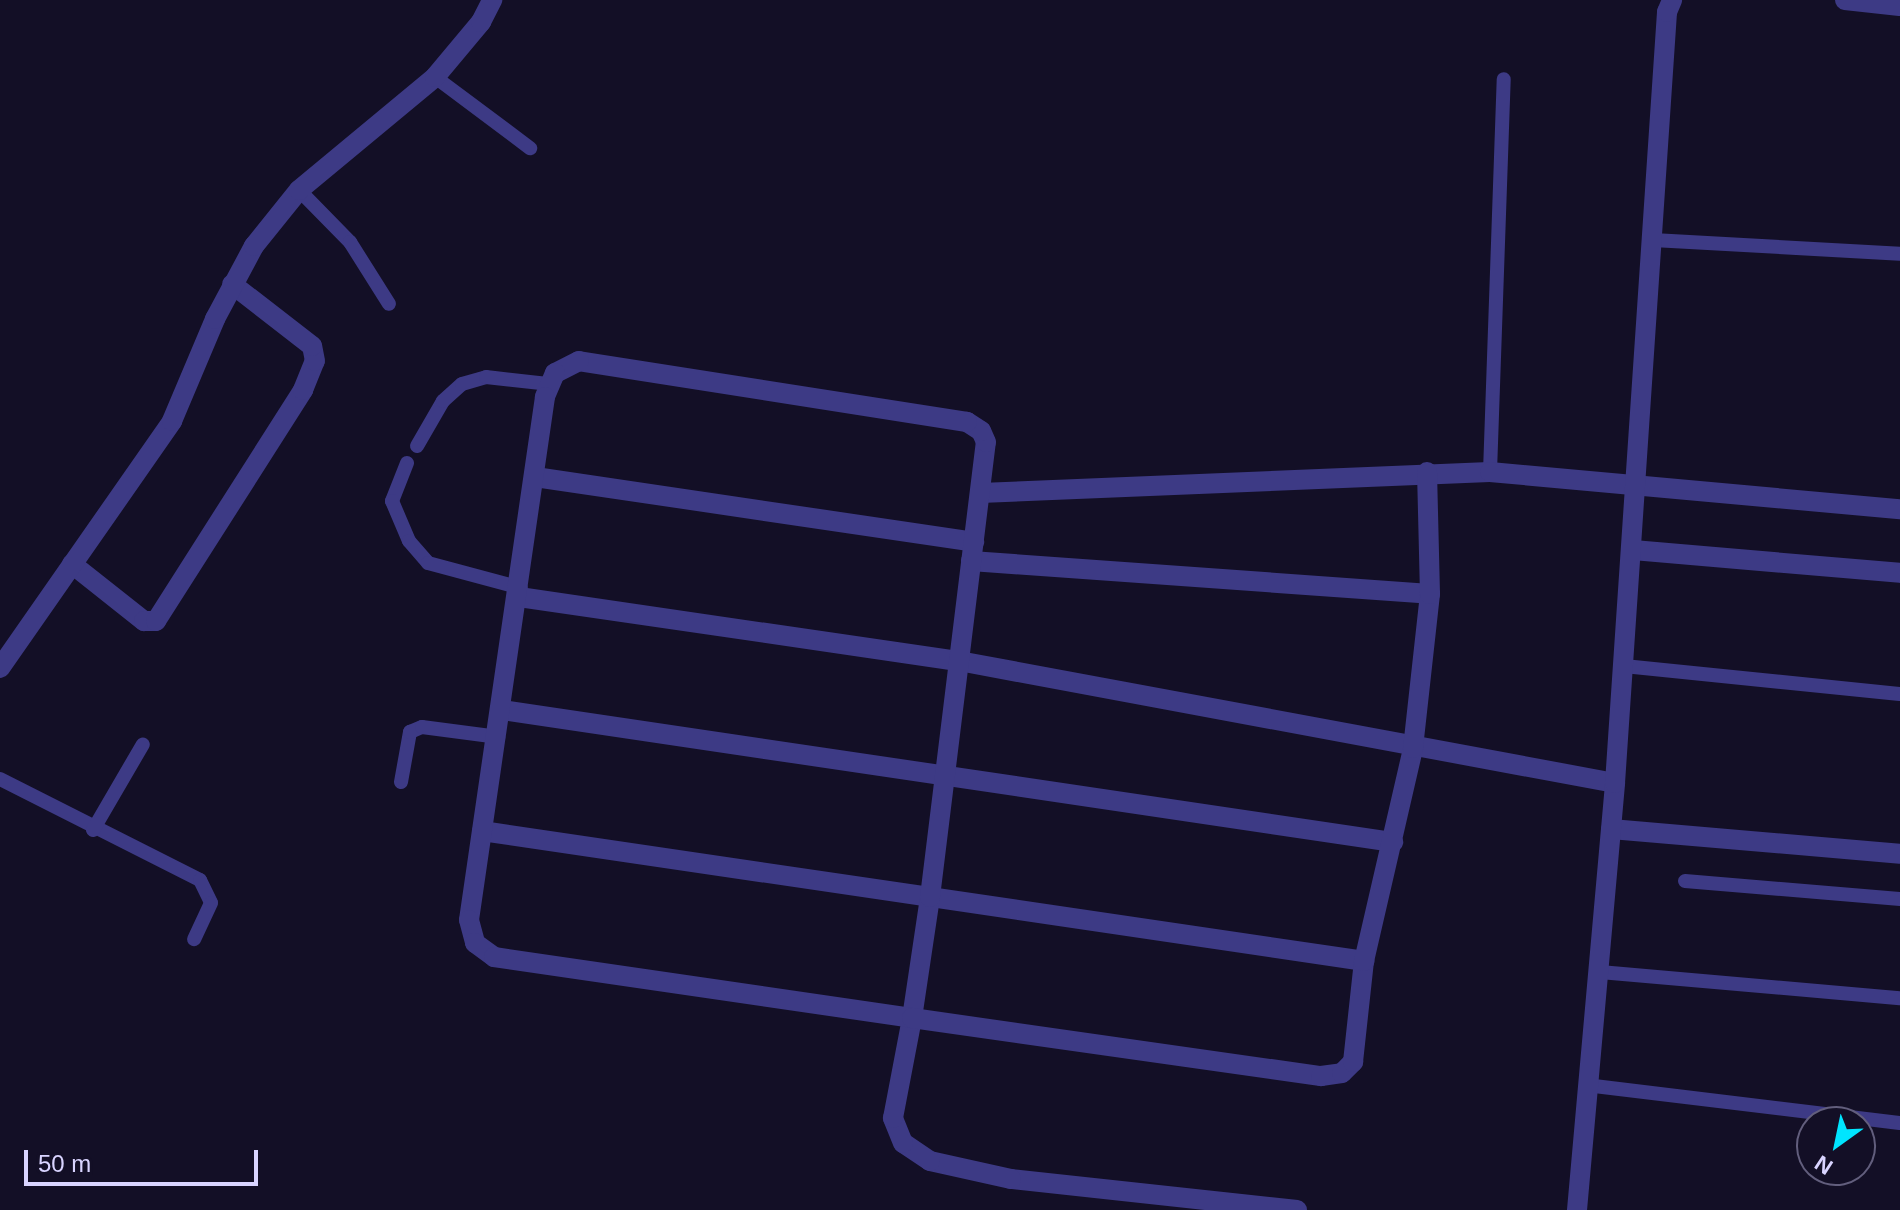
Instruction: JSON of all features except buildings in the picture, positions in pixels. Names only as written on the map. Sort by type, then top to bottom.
[{"type":"street","points":[[0,668],[172,421],[232,284],[299,190],[435,77],[481,22],[492,0]]},
{"type":"street","points":[[1577,1210],[1615,783],[1638,484],[1667,12],[1672,0]]},
{"type":"street","points":[[1845,0],[1900,6]]},
{"type":"street","points":[[72,564],[144,621],[156,621],[303,390],[315,361],[312,346],[232,284]]},
{"type":"street","points":[[1297,1210],[1011,1179],[930,1161],[903,1143],[893,1118],[912,1018],[930,897],[986,442],[981,431],[967,422],[579,361],[566,363],[548,384],[520,592],[469,920],[475,943],[494,957],[912,1018],[1321,1076],[1342,1073],[1353,1062],[1364,961],[1413,748],[1430,594],[1427,472]]},
{"type":"street","points":[[980,493],[1427,472],[1490,472],[1900,509]]},
{"type":"street","points":[[535,477],[972,551],[1430,594]]},
{"type":"street","points":[[1633,550],[1900,573]]},
{"type":"street","points":[[520,592],[959,661],[1413,748],[1615,783]]},
{"type":"street","points":[[502,710],[1393,842]]},
{"type":"street","points":[[1611,829],[1900,854]]},
{"type":"street","points":[[482,831],[1364,961]]},
{"type":"lane","points":[[435,77],[530,148]]},
{"type":"lane","points":[[1490,472],[1504,79]]},
{"type":"lane","points":[[299,190],[350,242],[389,304]]},
{"type":"lane","points":[[1653,240],[1900,254]]},
{"type":"lane","points":[[417,446],[443,401],[462,384],[486,377],[548,384]]},
{"type":"lane","points":[[407,463],[392,501],[409,541],[428,563],[520,592]]},
{"type":"lane","points":[[1624,666],[1900,694]]},
{"type":"lane","points":[[401,782],[410,732],[422,727],[498,737]]},
{"type":"lane","points":[[93,830],[143,744]]},
{"type":"lane","points":[[0,779],[93,830],[200,880],[211,903],[194,939]]},
{"type":"lane","points":[[1685,881],[1900,899]]},
{"type":"lane","points":[[1600,972],[1900,998]]},
{"type":"lane","points":[[1586,1085],[1900,1123]]}]
